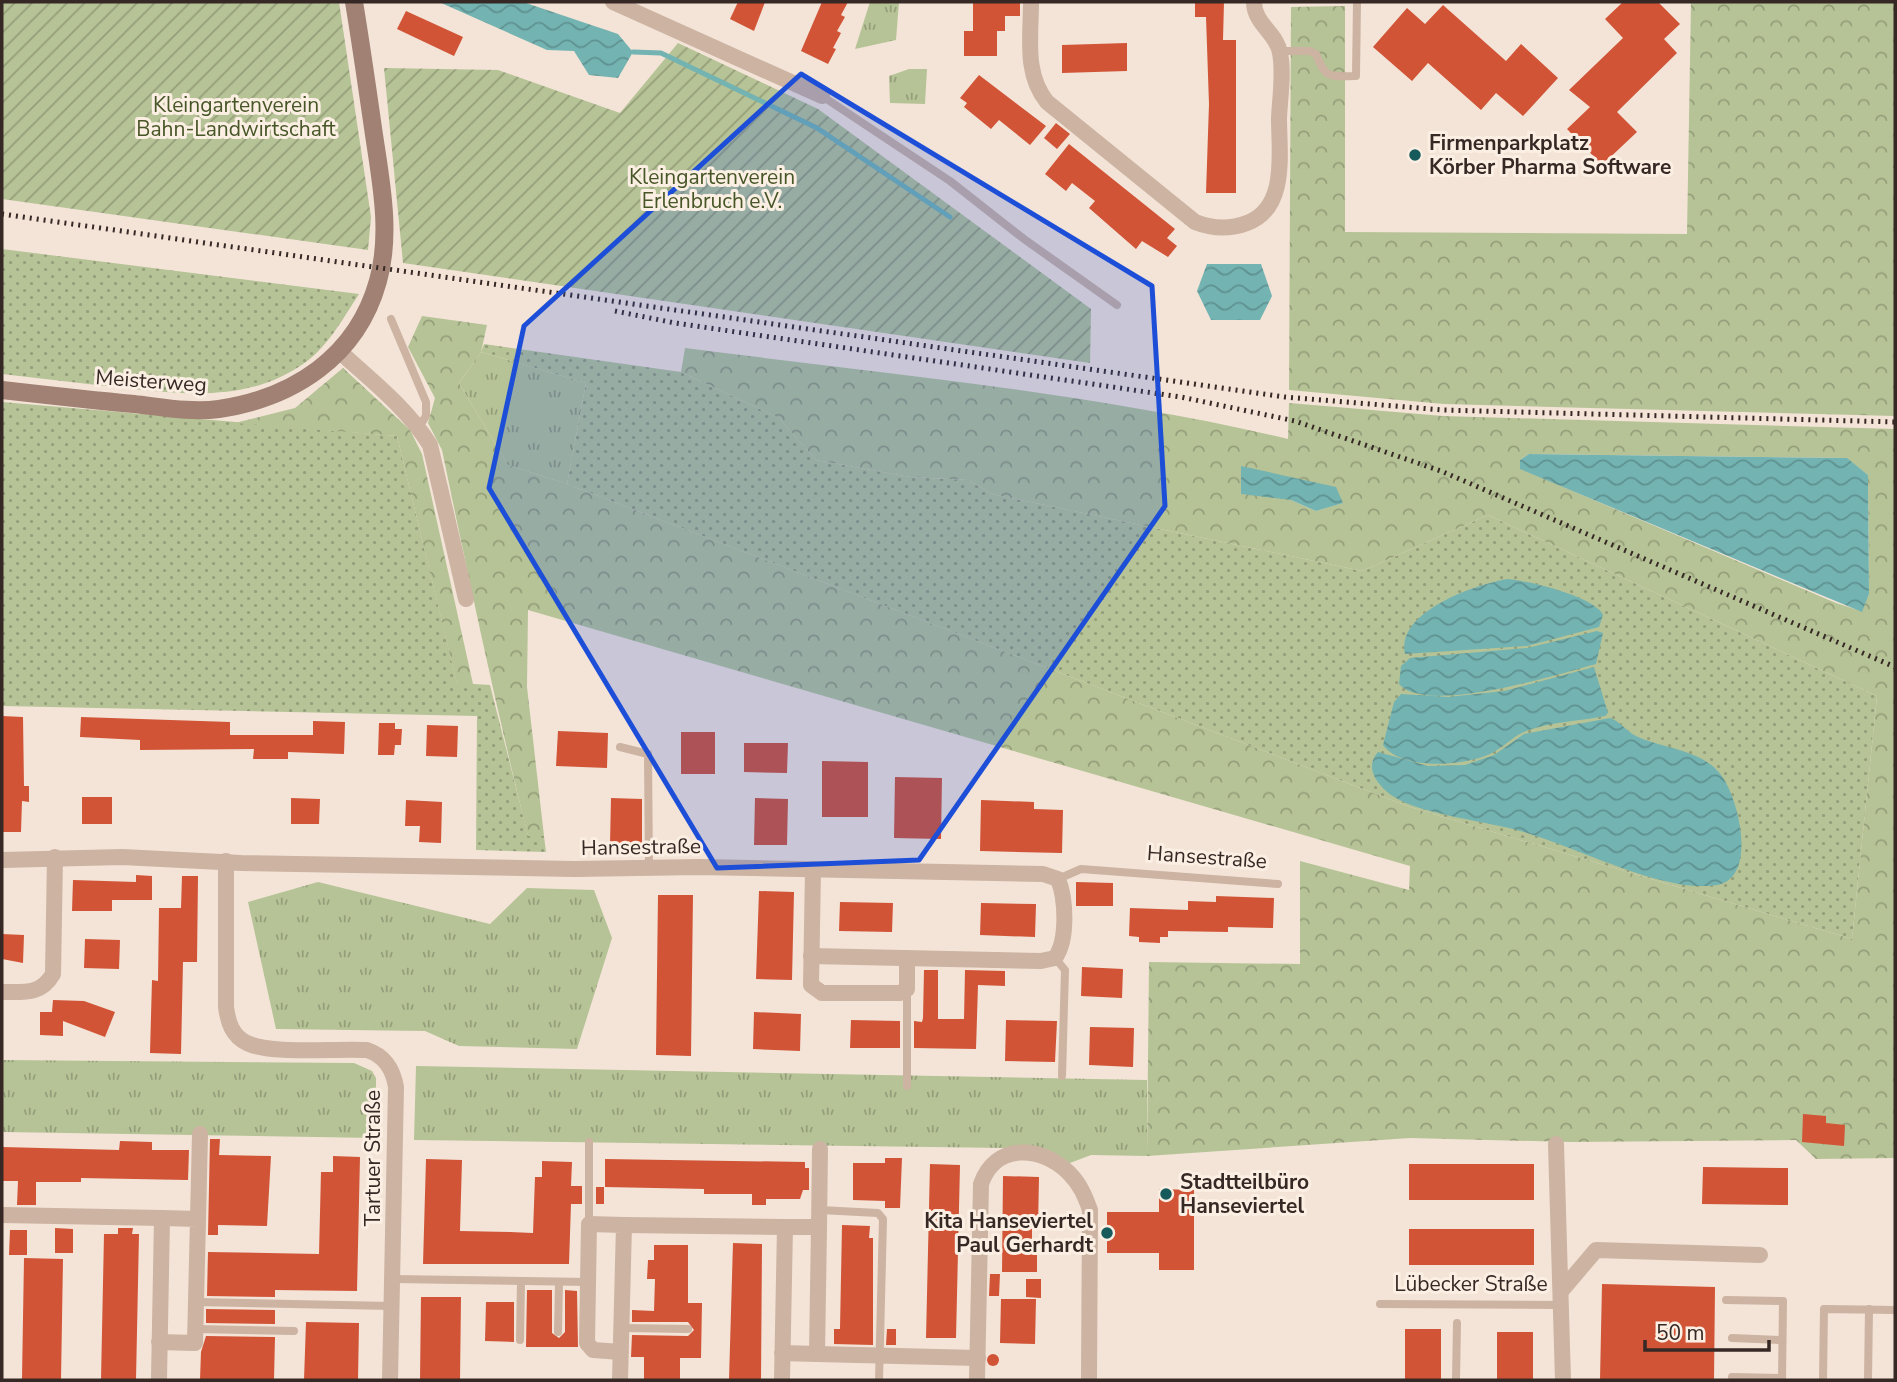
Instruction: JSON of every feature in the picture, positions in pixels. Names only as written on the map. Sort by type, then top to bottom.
[{"type":"street","name":"Meisterweg","points":[[2,390],[164,408],[216,409],[273,397],[310,377],[339,351],[370,303],[379,280],[384,248],[381,187],[354,2]]},
{"type":"street","points":[[613,2],[822,96]]},
{"type":"street","points":[[1031,2],[1030,66],[1035,87],[1047,102],[1195,222],[1223,229],[1238,226],[1262,215],[1270,205],[1278,180],[1280,51],[1256,17],[1254,2]]},
{"type":"street","points":[[339,351],[419,427],[433,454],[466,599]]},
{"type":"street","points":[[2,992],[33,992],[46,985],[54,974],[55,857]]},
{"type":"street","name":"Hansestraße","points":[[2,860],[55,857],[574,869],[813,869],[1043,874],[1058,878]]},
{"type":"street","name":"Tartuer Straße","points":[[226,861],[226,1007],[229,1024],[235,1034],[248,1044],[270,1048],[366,1050],[381,1057],[392,1072],[396,1087],[390,1380]]},
{"type":"street","points":[[813,869],[811,985],[822,993],[900,993],[907,989],[907,958]]},
{"type":"street","points":[[811,956],[1041,961],[1055,958],[1061,948],[1063,891],[1058,878]]},
{"type":"street","points":[[159,1342],[195,1343],[200,1134]]},
{"type":"street","name":"Lübecker Straße","points":[[1556,1144],[1563,1380]]},
{"type":"street","points":[[817,1354],[820,1149]]},
{"type":"street","points":[[978,1380],[981,1184],[987,1167],[1000,1156],[1019,1153],[1040,1156],[1058,1163],[1083,1190],[1090,1210],[1089,1380]]},
{"type":"street","points":[[2,1215],[198,1219]]},
{"type":"street","points":[[159,1380],[162,1218]]},
{"type":"street","points":[[621,1352],[593,1350],[587,1343],[589,1224],[819,1227]]},
{"type":"street","points":[[620,1380],[624,1224]]},
{"type":"street","points":[[782,1380],[785,1227]]},
{"type":"street","name":"Lübecker Straße","points":[[1562,1298],[1596,1250],[1760,1255]]},
{"type":"street","points":[[782,1353],[978,1358]]},
{"type":"lane","points":[[1280,51],[1310,51],[1316,54],[1328,76],[1356,76],[1357,2]]},
{"type":"lane","points":[[822,96],[950,181],[1024,239],[1117,305]]},
{"type":"lane","points":[[391,319],[426,401],[426,416],[419,427]]},
{"type":"lane","points":[[620,747],[648,754],[649,868]]},
{"type":"lane","name":"Hansestraße","points":[[1058,878],[1081,869],[1278,884]]},
{"type":"lane","points":[[1055,958],[1065,970],[1062,1076]]},
{"type":"lane","points":[[907,989],[907,1086]]},
{"type":"lane","points":[[589,1142],[589,1224]]},
{"type":"lane","points":[[819,1210],[878,1213],[883,1219],[879,1380]]},
{"type":"lane","points":[[393,1279],[588,1282]]},
{"type":"lane","points":[[520,1340],[521,1281]]},
{"type":"lane","points":[[558,1332],[559,1282]]},
{"type":"lane","name":"Lübecker Straße","points":[[1380,1304],[1562,1298]]},
{"type":"lane","points":[[1726,1300],[1783,1301],[1782,1379],[1732,1377]]},
{"type":"lane","points":[[196,1302],[392,1306]]},
{"type":"lane","points":[[1823,1380],[1824,1309],[1895,1310]]},
{"type":"lane","points":[[1867,1380],[1869,1309]]},
{"type":"lane","name":"Lübecker Straße","points":[[1456,1380],[1457,1323]]},
{"type":"lane","points":[[622,1328],[688,1329]]},
{"type":"lane","points":[[196,1329],[294,1331]]},
{"type":"lane","points":[[1732,1338],[1782,1340]]},
{"type":"highlighted area","points":[[801,74],[1152,286],[1165,506],[919,860],[717,868],[489,488],[524,326]]},
{"type":"green space","name":"Kleingartenverein Bahn-Landwirtschaft","points":[[2,2],[339,2],[371,217],[368,250],[2,199]]},
{"type":"green space","points":[[870,2],[899,2],[896,40],[855,49]]},
{"type":"green space","points":[[1691,2],[1895,2],[1895,416],[1444,404],[1289,390],[1291,7],[1345,6],[1345,232],[1687,234]]},
{"type":"green space","name":"Kleingartenverein Erlenbruch e.V.","points":[[678,43],[818,109],[1091,309],[1090,363],[403,263],[384,68],[498,70],[620,113]]},
{"type":"green space","points":[[909,69],[927,69],[925,104],[890,103],[889,76]]},
{"type":"green space","points":[[2,249],[359,294],[328,340],[314,355],[284,375],[261,385],[213,393],[164,392],[2,374]]},
{"type":"green space","points":[[422,316],[487,325],[481,352],[459,383],[508,465],[567,484],[1410,807],[1852,939],[1877,696],[1488,515],[1362,571],[992,494],[968,480],[910,477],[816,460],[779,418],[681,372],[685,348],[1063,396],[1288,439],[1289,403],[1443,416],[1895,429],[1895,1158],[1816,1159],[1796,1140],[1570,1142],[1410,1138],[1147,1156],[1149,962],[1300,964],[1300,861],[1409,890],[1410,866],[528,610],[527,687],[544,836],[528,836],[442,450],[428,423],[435,398],[408,347]],"holes":[[[1529,454],[1846,458],[1868,475],[1869,594],[1861,611],[1836,603],[1521,469],[1520,460]],[[1291,500],[1342,503],[1316,511]]]},
{"type":"green space","points":[[484,344],[681,372],[779,418],[816,460],[910,477],[968,480],[992,494],[1362,571],[1488,515],[1877,696],[1852,939],[1410,807],[567,484],[586,383],[481,352]]},
{"type":"green space","points":[[481,352],[586,383],[567,484],[508,465],[459,383]]},
{"type":"green space","points":[[343,368],[410,430],[422,454],[473,684],[457,684],[397,436],[235,423],[295,408]]},
{"type":"green space","points":[[518,379],[557,408],[538,432],[499,403]]},
{"type":"green space","points":[[2,402],[397,436],[457,683],[490,685],[528,835],[544,836],[546,852],[476,850],[477,716],[2,706]]},
{"type":"green space","points":[[318,882],[490,924],[527,888],[594,890],[612,938],[577,1049],[459,1046],[425,1031],[276,1029],[248,902]]},
{"type":"green space","points":[[2,1060],[354,1063],[372,1071],[376,1078],[376,1138],[2,1132]]},
{"type":"green space","points":[[416,1066],[1147,1080],[1147,1156],[1091,1155],[1070,1163],[1005,1148],[414,1140]]},
{"type":"water","points":[[439,2],[523,2],[618,34],[633,52],[618,78],[589,75],[574,51],[547,50]]},
{"type":"water","points":[[1207,264],[1261,264],[1272,296],[1260,320],[1211,320],[1197,291]]},
{"type":"water","points":[[1529,454],[1847,458],[1868,475],[1869,594],[1862,612],[1520,469],[1520,460]]},
{"type":"water","points":[[1241,466],[1336,487],[1343,503],[1316,511],[1291,500],[1241,494]]},
{"type":"water","points":[[1508,579],[1544,586],[1587,602],[1603,615],[1599,627],[1527,646],[1405,654],[1405,639],[1412,625],[1425,613],[1459,594]]},
{"type":"water","points":[[1597,631],[1603,633],[1596,664],[1554,676],[1494,690],[1436,696],[1414,693],[1399,684],[1401,666],[1410,658],[1527,648]]},
{"type":"water","points":[[1594,667],[1608,713],[1605,716],[1535,728],[1521,733],[1490,754],[1450,763],[1434,764],[1404,759],[1383,745],[1394,702],[1401,694],[1448,697],[1504,691]]},
{"type":"water","points":[[1610,718],[1636,736],[1704,760],[1721,775],[1733,800],[1741,833],[1739,865],[1732,877],[1717,885],[1684,885],[1664,881],[1524,832],[1419,808],[1391,795],[1381,786],[1372,770],[1378,752],[1428,766],[1465,765],[1494,755],[1524,734]]},
{"type":"building","points":[[738,2],[765,2],[754,31],[730,19]]},
{"type":"building","points":[[822,2],[848,2],[841,15],[845,17],[837,31],[841,33],[833,48],[836,49],[828,64],[801,51]]},
{"type":"building","points":[[973,2],[1020,3],[1020,16],[1005,16],[1005,31],[997,31],[997,56],[964,56],[964,31],[973,31]]},
{"type":"building","points":[[1195,2],[1224,2],[1223,40],[1236,40],[1236,193],[1206,193],[1209,104],[1206,17],[1195,17]]},
{"type":"building","points":[[1623,2],[1658,2],[1680,24],[1664,39],[1677,53],[1617,112],[1637,132],[1602,165],[1567,129],[1590,107],[1569,90],[1623,38],[1605,19]]},
{"type":"building","points":[[1443,5],[1506,61],[1521,44],[1558,78],[1523,116],[1496,93],[1481,110],[1428,63],[1412,81],[1373,47],[1407,8],[1425,24]]},
{"type":"building","points":[[406,11],[463,37],[454,56],[397,29]]},
{"type":"building","points":[[1127,43],[1127,71],[1062,73],[1062,45]]},
{"type":"building","points":[[979,75],[1046,126],[1030,145],[999,120],[991,129],[964,107],[967,103],[960,98]]},
{"type":"building","points":[[1056,123],[1070,134],[1057,149],[1044,138]]},
{"type":"building","points":[[1069,144],[1175,229],[1167,238],[1177,246],[1168,257],[1142,241],[1136,249],[1089,208],[1095,201],[1072,183],[1066,191],[1045,174]]},
{"type":"building","points":[[2,716],[23,717],[24,786],[29,786],[29,802],[22,801],[21,832],[2,832]]},
{"type":"building","points":[[81,717],[230,722],[230,735],[313,735],[313,721],[345,722],[344,754],[288,752],[288,759],[253,759],[254,749],[140,750],[140,740],[80,737]]},
{"type":"building","points":[[379,723],[395,723],[395,729],[402,729],[401,745],[395,745],[394,755],[378,755]]},
{"type":"building","points":[[427,725],[458,726],[457,757],[426,756]]},
{"type":"building","points":[[558,731],[608,733],[607,768],[556,766]]},
{"type":"building","points":[[681,732],[715,732],[715,774],[681,774]]},
{"type":"building","points":[[744,743],[788,743],[787,773],[744,772]]},
{"type":"building","points":[[822,761],[868,762],[868,817],[822,817]]},
{"type":"building","points":[[895,777],[942,778],[941,839],[894,838]]},
{"type":"building","points":[[82,797],[112,797],[112,824],[82,824]]},
{"type":"building","points":[[291,798],[320,799],[319,824],[291,824]]},
{"type":"building","points":[[611,798],[642,799],[642,846],[610,845]]},
{"type":"building","points":[[755,798],[788,799],[787,845],[754,845]]},
{"type":"building","points":[[406,800],[442,802],[441,843],[419,842],[420,826],[405,826]]},
{"type":"building","points":[[981,800],[1034,802],[1034,809],[1063,810],[1062,853],[980,851]]},
{"type":"building","points":[[136,875],[152,876],[152,900],[112,900],[112,911],[72,911],[73,880],[136,882]]},
{"type":"building","points":[[182,876],[198,876],[197,962],[183,962],[181,1054],[150,1053],[152,980],[158,981],[159,908],[181,908]]},
{"type":"building","points":[[1076,882],[1113,883],[1113,906],[1076,906]]},
{"type":"building","points":[[759,891],[794,892],[792,980],[756,979]]},
{"type":"building","points":[[658,895],[693,895],[691,1056],[656,1055]]},
{"type":"building","points":[[1216,896],[1274,898],[1273,928],[1228,927],[1228,932],[1168,931],[1168,937],[1160,937],[1160,943],[1139,942],[1139,937],[1129,936],[1130,908],[1188,910],[1188,901],[1216,902]]},
{"type":"building","points":[[840,902],[893,903],[892,932],[839,931]]},
{"type":"building","points":[[981,903],[1036,904],[1035,937],[980,935]]},
{"type":"building","points":[[2,934],[24,935],[23,963],[2,959]]},
{"type":"building","points":[[85,939],[120,940],[119,969],[84,968]]},
{"type":"building","points":[[1082,967],[1123,969],[1122,998],[1081,996]]},
{"type":"building","points":[[924,970],[938,970],[938,1019],[964,1019],[965,970],[1005,971],[1005,986],[978,985],[976,1049],[914,1048],[914,1021],[922,1022],[923,1018]]},
{"type":"building","points":[[53,1000],[84,1001],[115,1012],[105,1037],[63,1021],[63,1036],[40,1035],[40,1012],[52,1012]]},
{"type":"building","points":[[754,1012],[801,1014],[800,1051],[753,1049]]},
{"type":"building","points":[[851,1020],[900,1021],[900,1048],[850,1048]]},
{"type":"building","points":[[1006,1020],[1057,1021],[1055,1062],[1005,1061]]},
{"type":"building","points":[[1090,1027],[1134,1028],[1133,1067],[1089,1065]]},
{"type":"building","points":[[1803,1114],[1826,1116],[1826,1123],[1845,1125],[1844,1146],[1802,1142]]},
{"type":"building","points":[[210,1139],[220,1139],[219,1155],[271,1156],[267,1226],[218,1225],[218,1235],[208,1235]]},
{"type":"building","points":[[120,1141],[152,1142],[152,1150],[189,1150],[188,1180],[81,1178],[81,1182],[36,1182],[36,1205],[17,1205],[18,1181],[2,1181],[2,1147],[119,1150]]},
{"type":"building","points":[[333,1156],[360,1157],[357,1291],[275,1290],[275,1297],[207,1296],[208,1252],[319,1254],[321,1172],[333,1172]]},
{"type":"building","points":[[885,1158],[902,1158],[900,1208],[885,1208],[885,1201],[853,1200],[853,1163],[885,1163]]},
{"type":"building","points":[[426,1159],[462,1160],[460,1231],[533,1233],[535,1177],[542,1177],[542,1161],[572,1162],[571,1186],[582,1186],[582,1204],[571,1204],[569,1264],[423,1264]]},
{"type":"building","points":[[605,1159],[805,1162],[805,1168],[809,1168],[809,1190],[803,1190],[800,1199],[766,1199],[766,1205],[752,1205],[752,1194],[704,1194],[704,1189],[605,1187]]},
{"type":"building","points":[[930,1164],[960,1165],[956,1338],[926,1338]]},
{"type":"building","points":[[1409,1164],[1534,1164],[1534,1200],[1409,1200]]},
{"type":"building","points":[[1703,1167],[1788,1168],[1788,1205],[1702,1204]]},
{"type":"building","points":[[1003,1176],[1039,1177],[1038,1228],[1032,1228],[1032,1252],[1037,1253],[1037,1272],[1002,1272]]},
{"type":"building","points":[[596,1187],[604,1187],[604,1204],[596,1204]]},
{"type":"building","points":[[1159,1189],[1194,1190],[1194,1270],[1159,1270],[1159,1253],[1107,1253],[1107,1212],[1159,1212]]},
{"type":"building","points":[[842,1225],[870,1226],[869,1238],[873,1238],[873,1345],[834,1344],[834,1329],[840,1329]]},
{"type":"building","points":[[55,1228],[73,1229],[73,1253],[55,1253]]},
{"type":"building","points":[[118,1228],[133,1228],[132,1234],[139,1234],[136,1380],[101,1380],[104,1234],[118,1234]]},
{"type":"building","points":[[1409,1229],[1534,1229],[1534,1265],[1409,1265]]},
{"type":"building","points":[[10,1230],[27,1230],[27,1255],[9,1255]]},
{"type":"building","points":[[733,1243],[762,1244],[761,1380],[729,1380]]},
{"type":"building","points":[[654,1245],[688,1245],[688,1303],[702,1303],[701,1358],[680,1358],[680,1380],[644,1380],[644,1357],[631,1357],[632,1335],[688,1336],[694,1330],[688,1322],[632,1322],[632,1310],[654,1311],[655,1279],[647,1279],[648,1260],[654,1260]]},
{"type":"building","points":[[24,1258],[63,1259],[61,1380],[22,1379]]},
{"type":"building","points":[[990,1274],[1000,1274],[999,1296],[989,1296]]},
{"type":"building","points":[[1026,1279],[1041,1279],[1041,1298],[1026,1297]]},
{"type":"building","points":[[1602,1284],[1715,1287],[1714,1380],[1600,1380]]},
{"type":"building","points":[[527,1290],[552,1290],[552,1333],[559,1338],[565,1332],[565,1290],[577,1291],[578,1347],[526,1347]]},
{"type":"building","points":[[421,1297],[461,1297],[460,1380],[420,1380]]},
{"type":"building","points":[[1001,1299],[1036,1299],[1035,1344],[1000,1343]]},
{"type":"building","points":[[486,1302],[514,1302],[514,1342],[485,1341]]},
{"type":"building","points":[[206,1309],[275,1310],[275,1324],[206,1323]]},
{"type":"building","points":[[306,1322],[359,1323],[358,1380],[304,1380]]},
{"type":"building","points":[[887,1329],[896,1329],[896,1345],[886,1345]]},
{"type":"building","points":[[1405,1329],[1441,1329],[1441,1380],[1405,1380]]},
{"type":"building","points":[[1497,1332],[1533,1332],[1533,1380],[1497,1380]]},
{"type":"building","points":[[206,1336],[275,1337],[274,1380],[200,1380],[201,1352]]},
{"type":"building","points":[[988,1355],[998,1355],[998,1365],[988,1365]]},
{"type":"waterway","points":[[633,52],[661,53],[817,128],[950,217]]},
{"type":"railway","points":[[2,214],[1285,397],[1443,410],[1895,422]]},
{"type":"railway","points":[[615,311],[675,323],[1181,397],[1295,421],[1441,471],[1895,667]]},
{"type":"place","name":"Firmenparkplatz Körber Pharma Software","points":[[1415,155]]},
{"type":"place","name":"Stadtteilbüro Hanseviertel","points":[[1166,1194]]},
{"type":"place","name":"Kita Hanseviertel Paul Gerhardt","points":[[1107,1233]]}]
